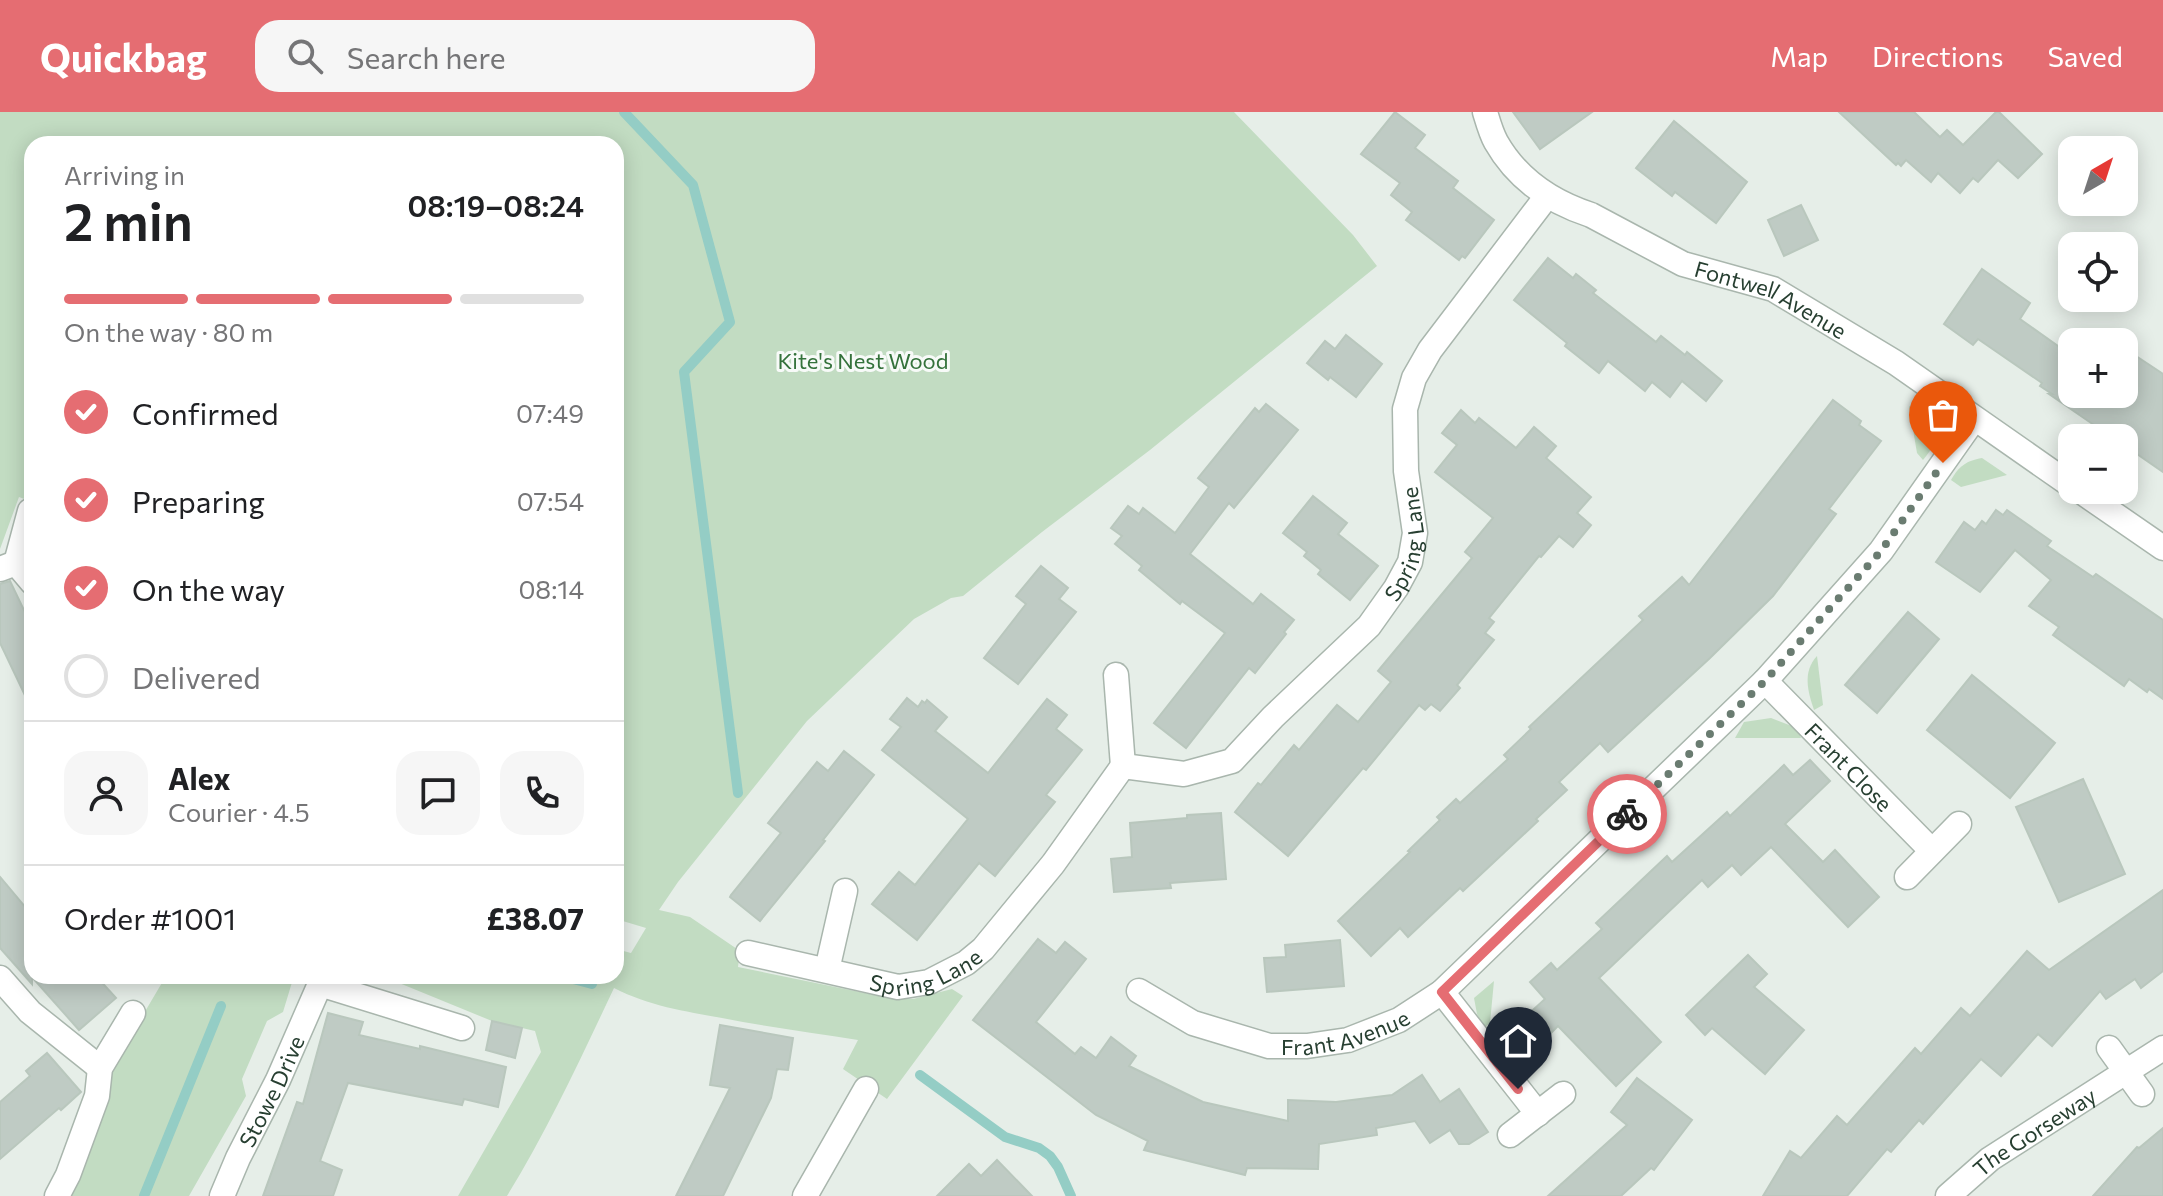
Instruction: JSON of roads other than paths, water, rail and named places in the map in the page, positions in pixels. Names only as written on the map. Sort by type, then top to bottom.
[{"type":"street","name":"Fontwell Avenue","points":[[1485,112],[1495,141],[1521,176],[1547,196],[1591,215],[1683,264],[1773,289],[1896,363],[2058,476]]},
{"type":"street","name":"Spring Lane","points":[[748,953],[898,987],[929,982],[966,963],[983,949],[1053,864],[1123,766],[1184,774],[1232,761],[1273,717],[1369,626],[1396,588],[1410,562],[1415,533],[1406,471],[1405,422],[1405,409],[1414,378],[1430,350],[1547,196]]},
{"type":"street","name":"Frant Avenue","points":[[1139,991],[1193,1023],[1269,1046],[1307,1046],[1348,1040],[1399,1020],[1442,992],[1765,681],[1881,551],[1974,419]]},
{"type":"street","points":[[2099,504],[2163,548]]},
{"type":"street","points":[[8,566],[24,526]]},
{"type":"street","points":[[1116,675],[1123,766]]},
{"type":"street","name":"Frant Close","points":[[1765,681],[1932,851]]},
{"type":"street","points":[[1907,877],[1959,824]]},
{"type":"street","points":[[827,970],[845,891]]},
{"type":"street","points":[[0,978],[30,1012],[100,1068]]},
{"type":"street","name":"Stowe Drive","points":[[222,1196],[278,1080],[317,984]]},
{"type":"street","name":"Stowe Drive","points":[[331,984],[462,1028]]},
{"type":"street","points":[[1442,992],[1538,1114]]},
{"type":"street","points":[[57,1196],[68,1175],[97,1096],[100,1068],[133,1013]]},
{"type":"street","points":[[2109,1048],[2142,1094]]},
{"type":"street","name":"The Gorseway","points":[[1948,1196],[1990,1159],[2163,1048]]},
{"type":"street","points":[[805,1196],[866,1089]]},
{"type":"street","points":[[1510,1135],[1563,1094]]},
{"type":"waterway","points":[[624,112],[693,185],[730,322],[684,372],[738,793]]},
{"type":"waterway","points":[[144,1196],[221,1006]]},
{"type":"waterway","points":[[920,1075],[1005,1137],[1039,1148],[1050,1156],[1071,1196]]},
{"type":"park label","name":"Kite's Nest Wood","points":[[863,360]]}]
